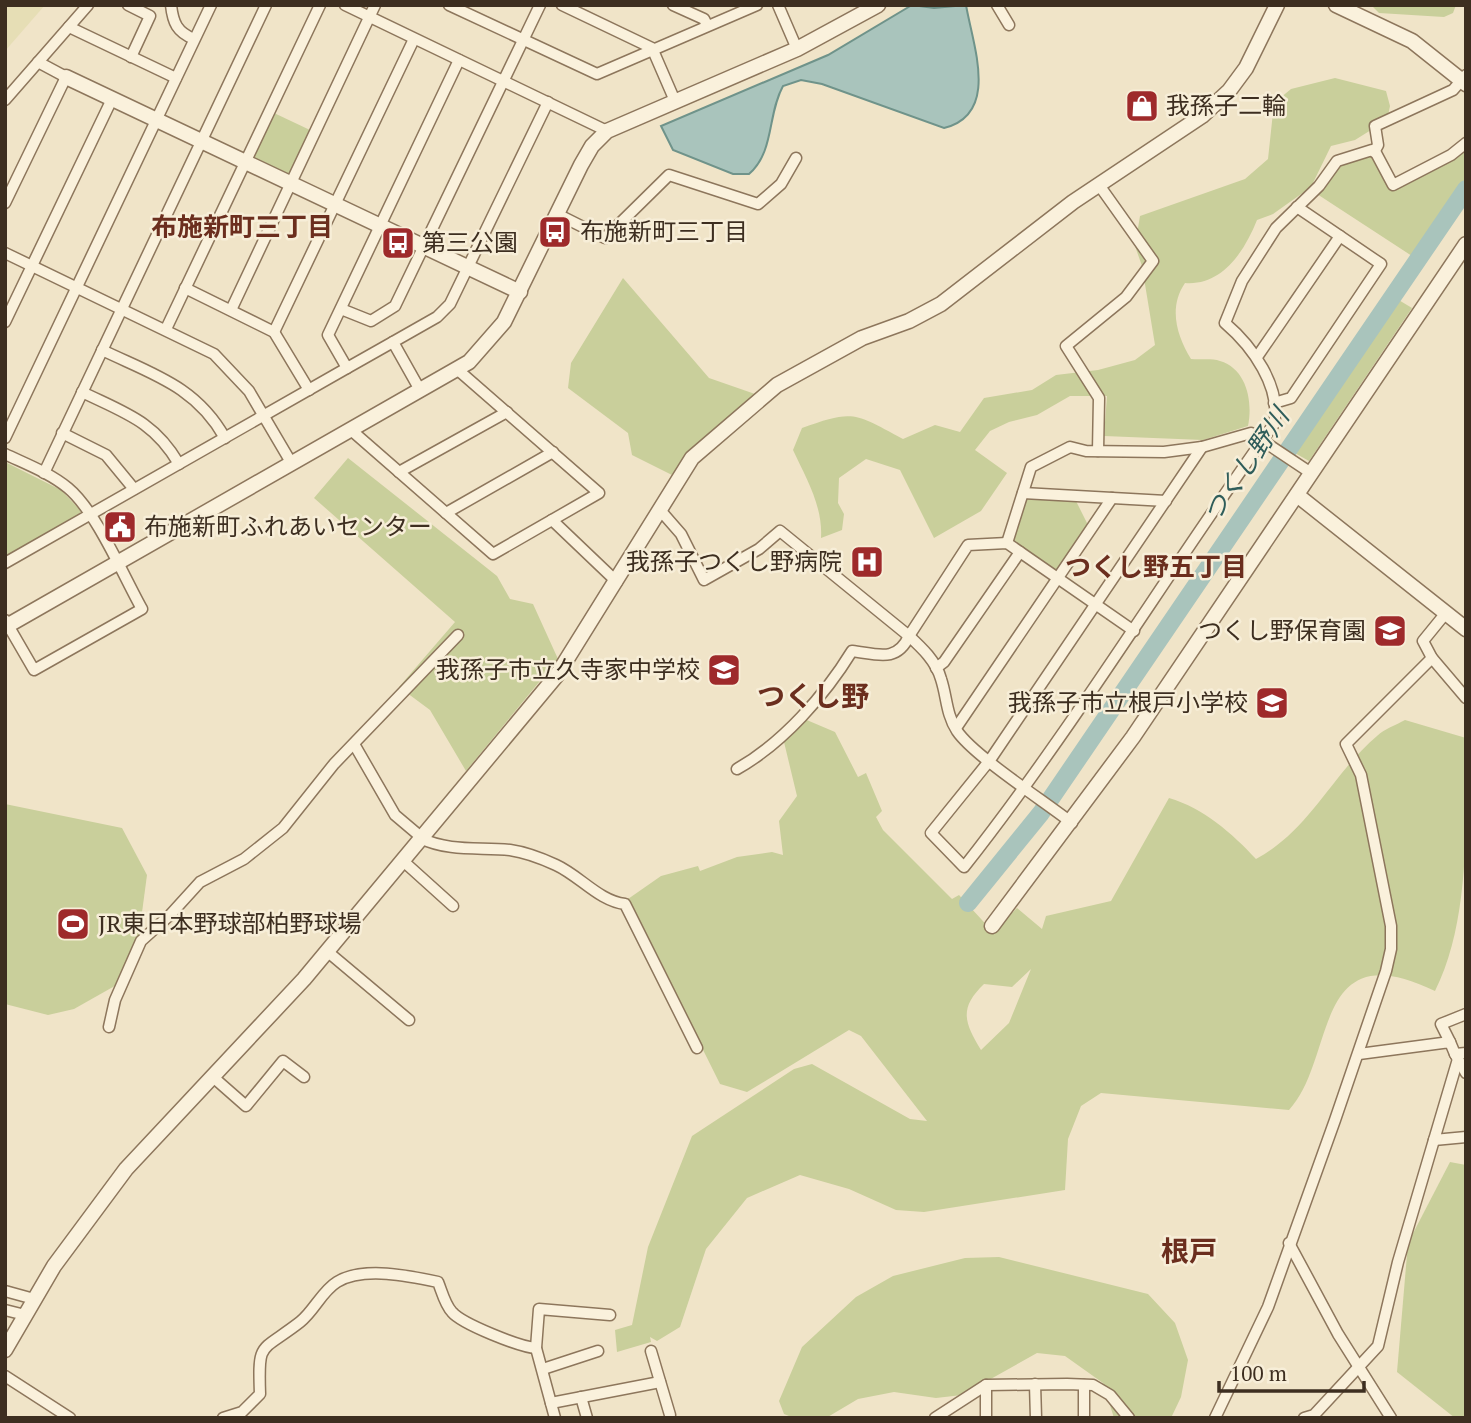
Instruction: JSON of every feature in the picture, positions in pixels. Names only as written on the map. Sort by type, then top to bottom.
[{"type":"street","points":[[5,100],[88,5]]},
{"type":"street","points":[[128,5],[150,16],[131,57]]},
{"type":"street","points":[[166,5],[182,34],[194,39]]},
{"type":"street","points":[[171,5],[173,20]]},
{"type":"street","points":[[5,438],[211,5]]},
{"type":"street","points":[[44,473],[265,5]]},
{"type":"street","points":[[166,329],[320,5]]},
{"type":"street","points":[[345,5],[607,131]]},
{"type":"street","points":[[231,310],[375,5]]},
{"type":"street","points":[[449,5],[597,74],[757,5]]},
{"type":"street","points":[[341,309],[371,321],[395,306],[540,5]]},
{"type":"street","points":[[562,5],[652,48],[675,101]]},
{"type":"street","points":[[673,5],[704,19],[707,25]]},
{"type":"street","points":[[778,5],[797,49]]},
{"type":"street","points":[[5,454],[71,490],[90,515],[117,564],[142,608],[34,670],[6,624],[117,564],[457,370],[489,343],[520,292],[592,146],[607,131],[797,49],[878,5]]},
{"type":"street","points":[[997,5],[1009,25]]},
{"type":"street","points":[[5,1350],[54,1266],[126,1169],[328,952],[549,685],[617,582],[692,458],[777,385],[862,338],[909,321],[942,304],[1099,185],[1202,116],[1229,91],[1254,55],[1277,5]]},
{"type":"street","points":[[1202,447],[990,760],[931,833],[964,867],[1027,788],[1273,424],[1274,403],[1257,357],[1225,323],[1242,281],[1276,228],[1319,186],[1336,161],[1374,152],[1378,145],[1374,126],[1453,90],[1464,80],[1412,41],[1336,5]]},
{"type":"street","points":[[69,27],[176,78]]},
{"type":"street","points":[[274,332],[414,39]]},
{"type":"street","points":[[347,368],[328,335],[459,60]]},
{"type":"street","points":[[38,62],[520,292]]},
{"type":"street","points":[[5,203],[66,77]]},
{"type":"street","points":[[5,322],[112,99]]},
{"type":"street","points":[[5,563],[437,317],[450,304],[470,267],[548,102]]},
{"type":"street","points":[[1374,152],[1393,184],[1451,155],[1466,143]]},
{"type":"street","points":[[557,214],[605,238],[669,175],[758,204],[781,184],[796,158]]},
{"type":"street","points":[[1098,451],[1099,398],[1066,346],[1126,297],[1153,261],[1099,185]]},
{"type":"street","points":[[1274,403],[1291,398],[1381,264],[1297,207]]},
{"type":"street","points":[[1257,357],[1340,236]]},
{"type":"street","points":[[992,926],[1072,823],[1466,244]]},
{"type":"street","points":[[5,253],[202,347],[229,367],[265,414],[292,464]]},
{"type":"street","points":[[185,288],[274,332],[309,390]]},
{"type":"street","points":[[393,342],[420,390]]},
{"type":"street","points":[[102,350],[191,394],[209,412],[225,438]]},
{"type":"street","points":[[351,430],[493,554],[599,493],[457,370]]},
{"type":"street","points":[[82,392],[144,422],[167,443],[179,464]]},
{"type":"street","points":[[399,472],[507,412]]},
{"type":"street","points":[[62,433],[106,455],[134,489]]},
{"type":"street","points":[[1007,543],[1031,467],[1070,447],[1098,451],[1164,452],[1202,447],[1251,433],[1311,473]]},
{"type":"street","points":[[446,513],[553,452]]},
{"type":"street","points":[[1023,493],[1166,501]]},
{"type":"street","points":[[1297,495],[1466,629]]},
{"type":"street","points":[[956,728],[1112,498]]},
{"type":"street","points":[[660,510],[681,534],[704,580],[759,550],[780,530],[928,654],[936,668],[949,716],[956,728],[990,760],[1072,823]]},
{"type":"street","points":[[552,520],[617,582]]},
{"type":"street","points":[[737,769],[752,760],[821,697],[852,651],[892,656],[899,653],[968,545],[1007,543],[1134,631]]},
{"type":"street","points":[[936,668],[944,662],[1020,552]]},
{"type":"street","points":[[1445,614],[1423,641],[1432,658],[1466,698]]},
{"type":"street","points":[[109,1027],[115,1000],[141,941],[170,915],[200,882],[244,859],[274,836],[354,744],[458,635]]},
{"type":"street","points":[[1215,1418],[1268,1307],[1359,1054],[1391,949],[1391,926],[1361,775],[1346,744],[1432,658]]},
{"type":"street","points":[[354,744],[395,814],[421,838],[437,846],[477,851],[511,850],[530,856],[558,866],[610,902],[625,904],[697,1048]]},
{"type":"street","points":[[402,860],[453,906]]},
{"type":"street","points":[[328,952],[409,1020]]},
{"type":"street","points":[[1466,1014],[1441,1024],[1460,1055],[1466,1073]]},
{"type":"street","points":[[1359,1054],[1450,1042]]},
{"type":"street","points":[[1311,1417],[1378,1346],[1398,1262],[1460,1055]]},
{"type":"street","points":[[213,1077],[246,1105],[283,1061],[304,1077]]},
{"type":"street","points":[[1434,1140],[1466,1137]]},
{"type":"street","points":[[1289,1243],[1391,1418]]},
{"type":"street","points":[[223,1418],[242,1412],[260,1394],[259,1359],[272,1341],[306,1317],[337,1282],[348,1278],[394,1273],[438,1282],[449,1310],[457,1317],[510,1344],[537,1348]]},
{"type":"street","points":[[5,1291],[34,1299]]},
{"type":"street","points":[[555,1418],[537,1348],[539,1309],[610,1315]]},
{"type":"street","points":[[5,1310],[25,1315]]},
{"type":"street","points":[[543,1369],[598,1351]]},
{"type":"street","points":[[650,1351],[669,1417]]},
{"type":"street","points":[[5,1376],[37,1400],[70,1418]]},
{"type":"street","points":[[551,1403],[660,1382]]},
{"type":"street","points":[[1035,1384],[1036,1418]]},
{"type":"street","points":[[940,1415],[986,1385],[1035,1384],[1093,1385],[1110,1395],[1129,1418]]},
{"type":"street","points":[[986,1385],[986,1418]]},
{"type":"street","points":[[1084,1385],[1084,1418]]},
{"type":"street","points":[[581,1397],[587,1418]]},
{"type":"shaded area","points":[[5,5],[45,5],[5,51]]},
{"type":"green space","points":[[1371,5],[1456,5],[1453,13],[1444,17],[1379,13]]},
{"type":"green space","points":[[1335,78],[1386,91],[1390,106],[1387,120],[1355,140],[1331,146],[1311,187],[1273,214],[1257,220],[1246,243],[1231,264],[1211,279],[1185,283],[1177,302],[1178,331],[1191,359],[1220,361],[1229,365],[1242,379],[1250,407],[1248,426],[1203,440],[1104,436],[1107,396],[1070,396],[1037,415],[1009,422],[990,431],[975,450],[1007,473],[981,511],[934,538],[900,470],[866,459],[839,478],[838,503],[844,514],[842,530],[821,538],[816,503],[793,450],[802,428],[844,416],[864,419],[903,439],[935,425],[960,432],[984,398],[1032,390],[1056,375],[1098,370],[1135,360],[1155,345],[1142,266],[1135,246],[1140,216],[1245,179],[1268,159],[1274,103],[1291,89]]},
{"type":"green space","points":[[274,113],[310,130],[289,175],[252,158]]},
{"type":"green space","points":[[1466,150],[1466,182],[1412,256],[1317,194],[1338,165],[1370,155],[1390,190],[1454,160]]},
{"type":"green space","points":[[623,278],[709,378],[755,394],[700,441],[672,475],[632,455],[628,433],[568,388],[571,363]]},
{"type":"green space","points":[[1397,299],[1412,308],[1309,461],[1293,452]]},
{"type":"green space","points":[[348,458],[497,576],[510,599],[533,604],[558,659],[466,771],[430,710],[399,687],[455,622],[314,498]]},
{"type":"green space","points":[[5,462],[61,490],[81,511],[78,516],[5,557]]},
{"type":"green space","points":[[1027,499],[1076,501],[1088,525],[1057,570],[1053,571],[1015,546],[1023,502]]},
{"type":"green space","points":[[802,718],[835,732],[858,777],[866,773],[882,811],[876,817],[883,830],[952,899],[959,895],[993,932],[1017,908],[1042,929],[1046,916],[1111,901],[1169,798],[1194,808],[1216,822],[1256,859],[1291,833],[1361,751],[1387,729],[1405,720],[1466,738],[1464,867],[1461,901],[1447,963],[1435,991],[1395,977],[1367,977],[1347,989],[1334,1009],[1304,1087],[1289,1110],[1101,1093],[1081,1106],[1068,1139],[1065,1190],[924,1212],[896,1210],[849,1189],[800,1175],[747,1198],[706,1249],[680,1327],[657,1341],[650,1337],[651,1342],[617,1352],[615,1330],[632,1325],[648,1247],[692,1136],[794,1069],[812,1064],[910,1119],[927,1121],[861,1036],[849,1030],[747,1092],[720,1084],[628,899],[661,876],[698,866],[700,871],[737,857],[772,852],[783,855],[779,821],[797,796],[784,742]],"holes":[[[1031,969],[1009,1023],[981,1050],[968,1023],[968,1008],[984,984],[1012,987]]]},
{"type":"green space","name":"JR東日本野球部柏野球場","points":[[5,804],[122,828],[147,875],[137,950],[120,983],[74,1009],[48,1015],[5,1004]]},
{"type":"green space","points":[[1450,1162],[1466,1165],[1466,1418],[1455,1418],[1397,1372],[1408,1243]]},
{"type":"green space","points":[[999,1257],[1148,1294],[1175,1323],[1188,1360],[1181,1397],[1171,1418],[1114,1418],[1103,1383],[1065,1356],[1037,1353],[962,1395],[936,1398],[894,1392],[858,1399],[826,1418],[794,1418],[784,1414],[779,1401],[802,1347],[856,1297],[893,1276],[965,1258]]},
{"type":"water","points":[[912,5],[934,8],[966,5],[979,77],[972,109],[961,120],[944,128],[822,84],[801,80],[783,86],[763,155],[749,174],[733,174],[673,150],[661,126],[828,55]]},
{"type":"waterway","name":"つくし野川","points":[[968,903],[1041,813],[1466,189]]},
{"type":"place","name":"我孫子二輪","points":[[1142,106]]},
{"type":"place","name":"布施新町三丁目","points":[[555,232]]},
{"type":"place","name":"第三公園","points":[[398,243]]},
{"type":"place","name":"布施新町ふれあいセンター","points":[[120,527]]},
{"type":"place","name":"我孫子つくし野病院","points":[[867,562]]},
{"type":"place","name":"つくし野保育園","points":[[1390,631]]},
{"type":"place","name":"我孫子市立久寺家中学校","points":[[724,670]]},
{"type":"place","name":"我孫子市立根戸小学校","points":[[1272,703]]},
{"type":"place","name":"JR東日本野球部柏野球場","points":[[73,924]]},
{"type":"district","name":"布施新町三丁目","points":[[242,227]]},
{"type":"district","name":"つくし野五丁目","points":[[1156,567]]},
{"type":"district","name":"つくし野","points":[[813,696]]},
{"type":"district","name":"根戸","points":[[1189,1251]]}]
